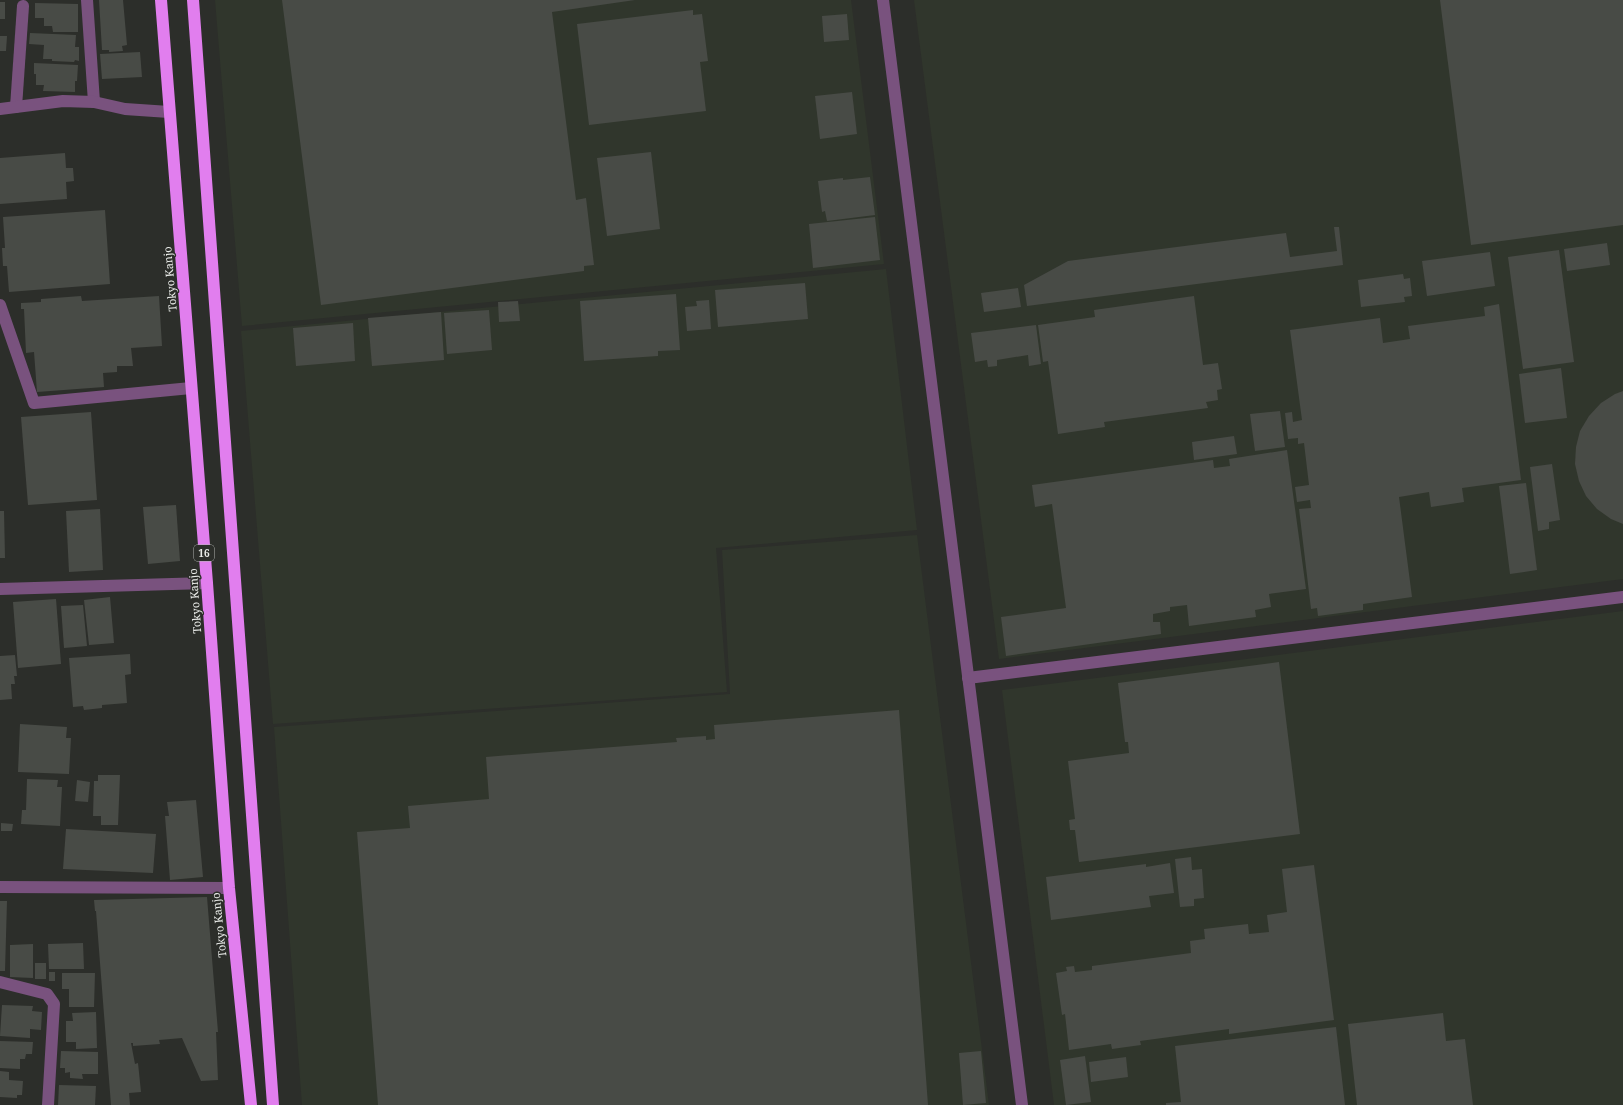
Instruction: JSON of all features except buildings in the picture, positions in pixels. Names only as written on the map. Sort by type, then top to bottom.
[{"type":"highway","name":"Tokyo Kanjo","points":[[161,0],[207,583],[229,888],[251,1105]]},
{"type":"highway","points":[[193,0],[273,1105]]},
{"type":"street","points":[[87,0],[94,102]]},
{"type":"street","points":[[883,0],[1022,1105]]},
{"type":"street","points":[[16,107],[23,6]]},
{"type":"street","points":[[0,109],[63,102],[94,102],[125,108],[169,112]]},
{"type":"street","points":[[0,305],[34,403],[191,388]]},
{"type":"street","points":[[0,589],[207,583]]},
{"type":"street","points":[[968,678],[1623,597]]},
{"type":"street","points":[[0,887],[229,888]]},
{"type":"street","points":[[0,982],[47,994],[54,1004],[48,1105]]},
{"type":"shaded area","points":[[215,0],[851,0],[884,264],[242,326]]},
{"type":"shaded area","points":[[914,0],[1623,0],[1623,579],[999,659]]},
{"type":"shaded area","points":[[886,269],[917,530],[716,548],[727,692],[273,724],[241,331]]},
{"type":"shaded area","points":[[917,535],[989,1105],[302,1105],[274,727],[730,694],[722,550]]},
{"type":"shaded area","points":[[1623,611],[1623,1105],[1054,1105],[1002,690]]}]
